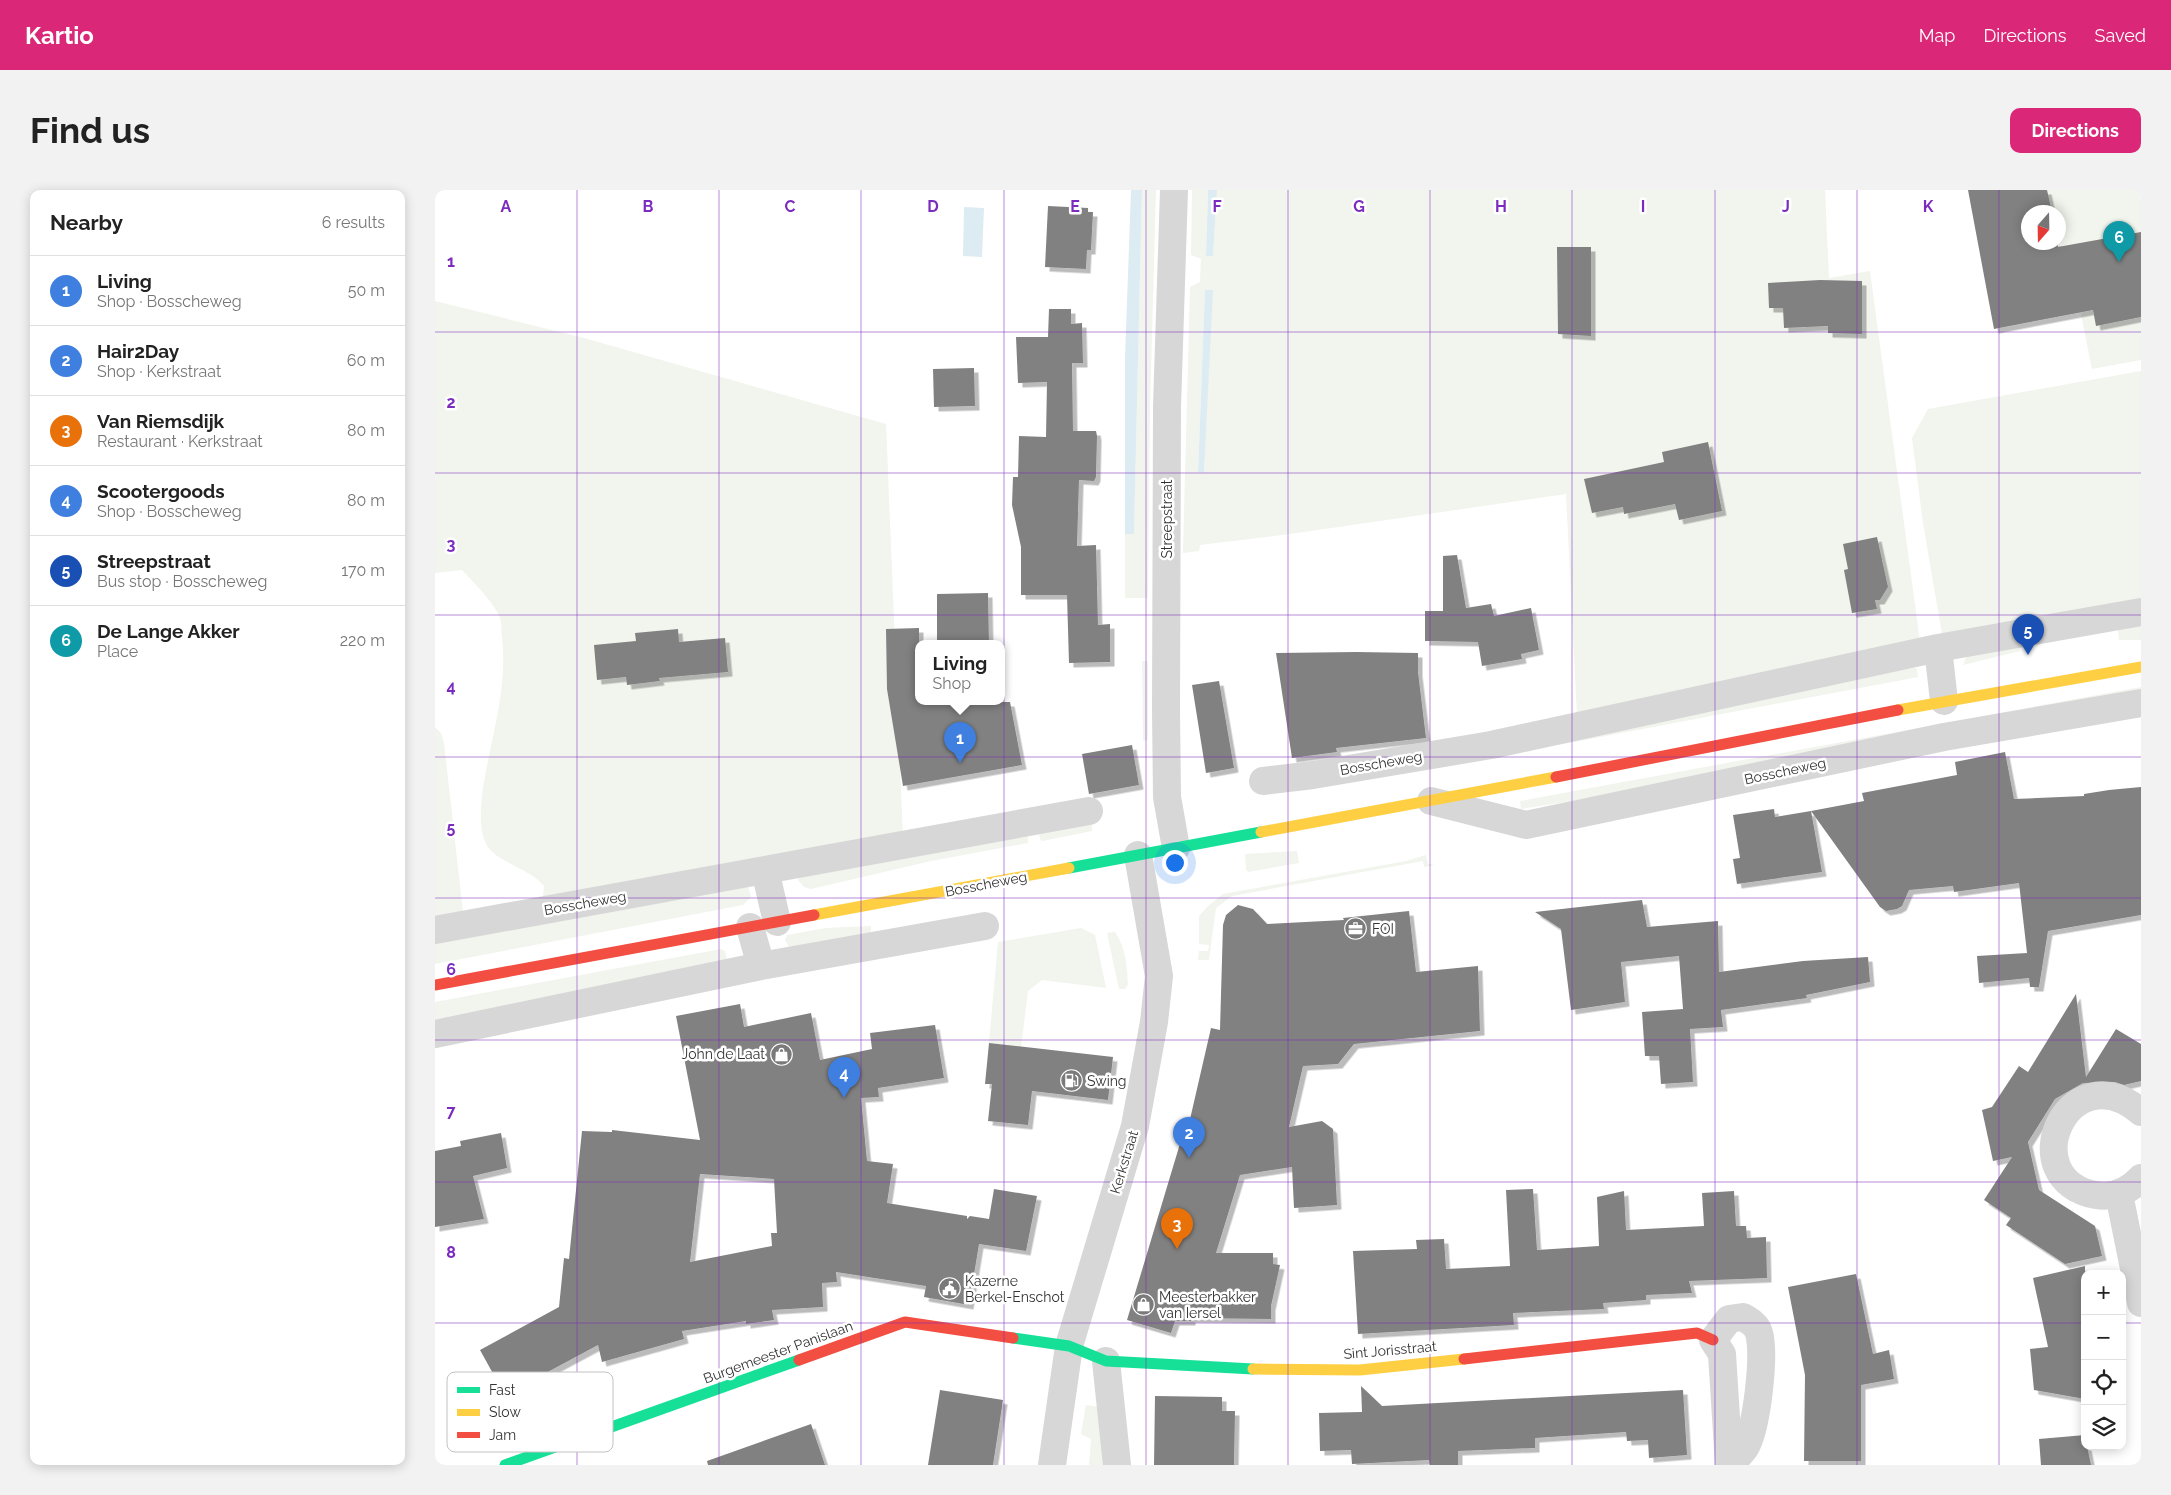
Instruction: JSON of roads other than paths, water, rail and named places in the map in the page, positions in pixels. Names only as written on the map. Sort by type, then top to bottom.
[{"type":"main road","name":"Bosscheweg","points":[[435,985],[1431,801],[1945,701],[2141,667]]},
{"type":"main road","name":"Burgemeester Panislaan","points":[[613,1426],[905,1322],[1069,1346]]},
{"type":"main road","name":"Sint Jorisstraat","points":[[1069,1346],[1106,1360],[1263,1370],[1360,1370],[1697,1332],[1713,1340]]},
{"type":"main road","name":"Burgemeester Panislaan","points":[[505,1465],[541,1452]]},
{"type":"street","name":"Streepstraat","points":[[1174,190],[1167,406],[1166,711],[1167,797],[1176,848]]},
{"type":"street","name":"Bosscheweg","points":[[1263,781],[1491,745],[1937,648],[2141,612]]},
{"type":"street","points":[[1937,648],[1945,701]]},
{"type":"street","name":"Bosscheweg","points":[[1431,801],[1526,824],[1944,737],[2141,703]]},
{"type":"street","name":"Bosscheweg","points":[[435,930],[1089,811]]},
{"type":"street","name":"Kerkstraat","points":[[1053,1465],[1069,1346],[1135,1126],[1154,1022],[1159,976],[1138,854]]},
{"type":"street","points":[[765,870],[777,922]]},
{"type":"street","points":[[435,1034],[761,966],[985,926]]},
{"type":"street","points":[[750,927],[761,966]]},
{"type":"street","points":[[2141,1112],[2130,1102],[2116,1097],[2101,1095],[2086,1098],[2073,1105],[2063,1116],[2056,1129],[2053,1144],[2055,1160],[2062,1174],[2073,1186],[2087,1193],[2103,1196],[2119,1194],[2134,1186],[2141,1178]]},
{"type":"street","points":[[2119,1194],[2141,1303]]},
{"type":"street","points":[[1743,1317],[1752,1322],[1759,1332],[1761,1372],[1755,1412],[1745,1448],[1729,1465],[1722,1354],[1713,1340],[1729,1319],[1743,1317]]},
{"type":"street","points":[[1106,1360],[1117,1465]]},
{"type":"place","name":"De Lange Akker","points":[[2119,262]]},
{"type":"place","name":"Streepstraat","points":[[2028,655]]},
{"type":"place","name":"Living","points":[[960,763]]},
{"type":"place","name":"FOI","points":[[1356,929]]},
{"type":"place","name":"John de Laat","points":[[781,1054]]},
{"type":"place","name":"Swing","points":[[1071,1081]]},
{"type":"place","name":"Scootergoods","points":[[844,1098]]},
{"type":"place","name":"Hair2Day","points":[[1189,1158]]},
{"type":"place","name":"Van Riemsdijk","points":[[1177,1249]]},
{"type":"place","name":"Kazerne Berkel-Enschot","points":[[949,1289]]},
{"type":"place","name":"Meesterbakker van Iersel","points":[[1143,1305]]}]
